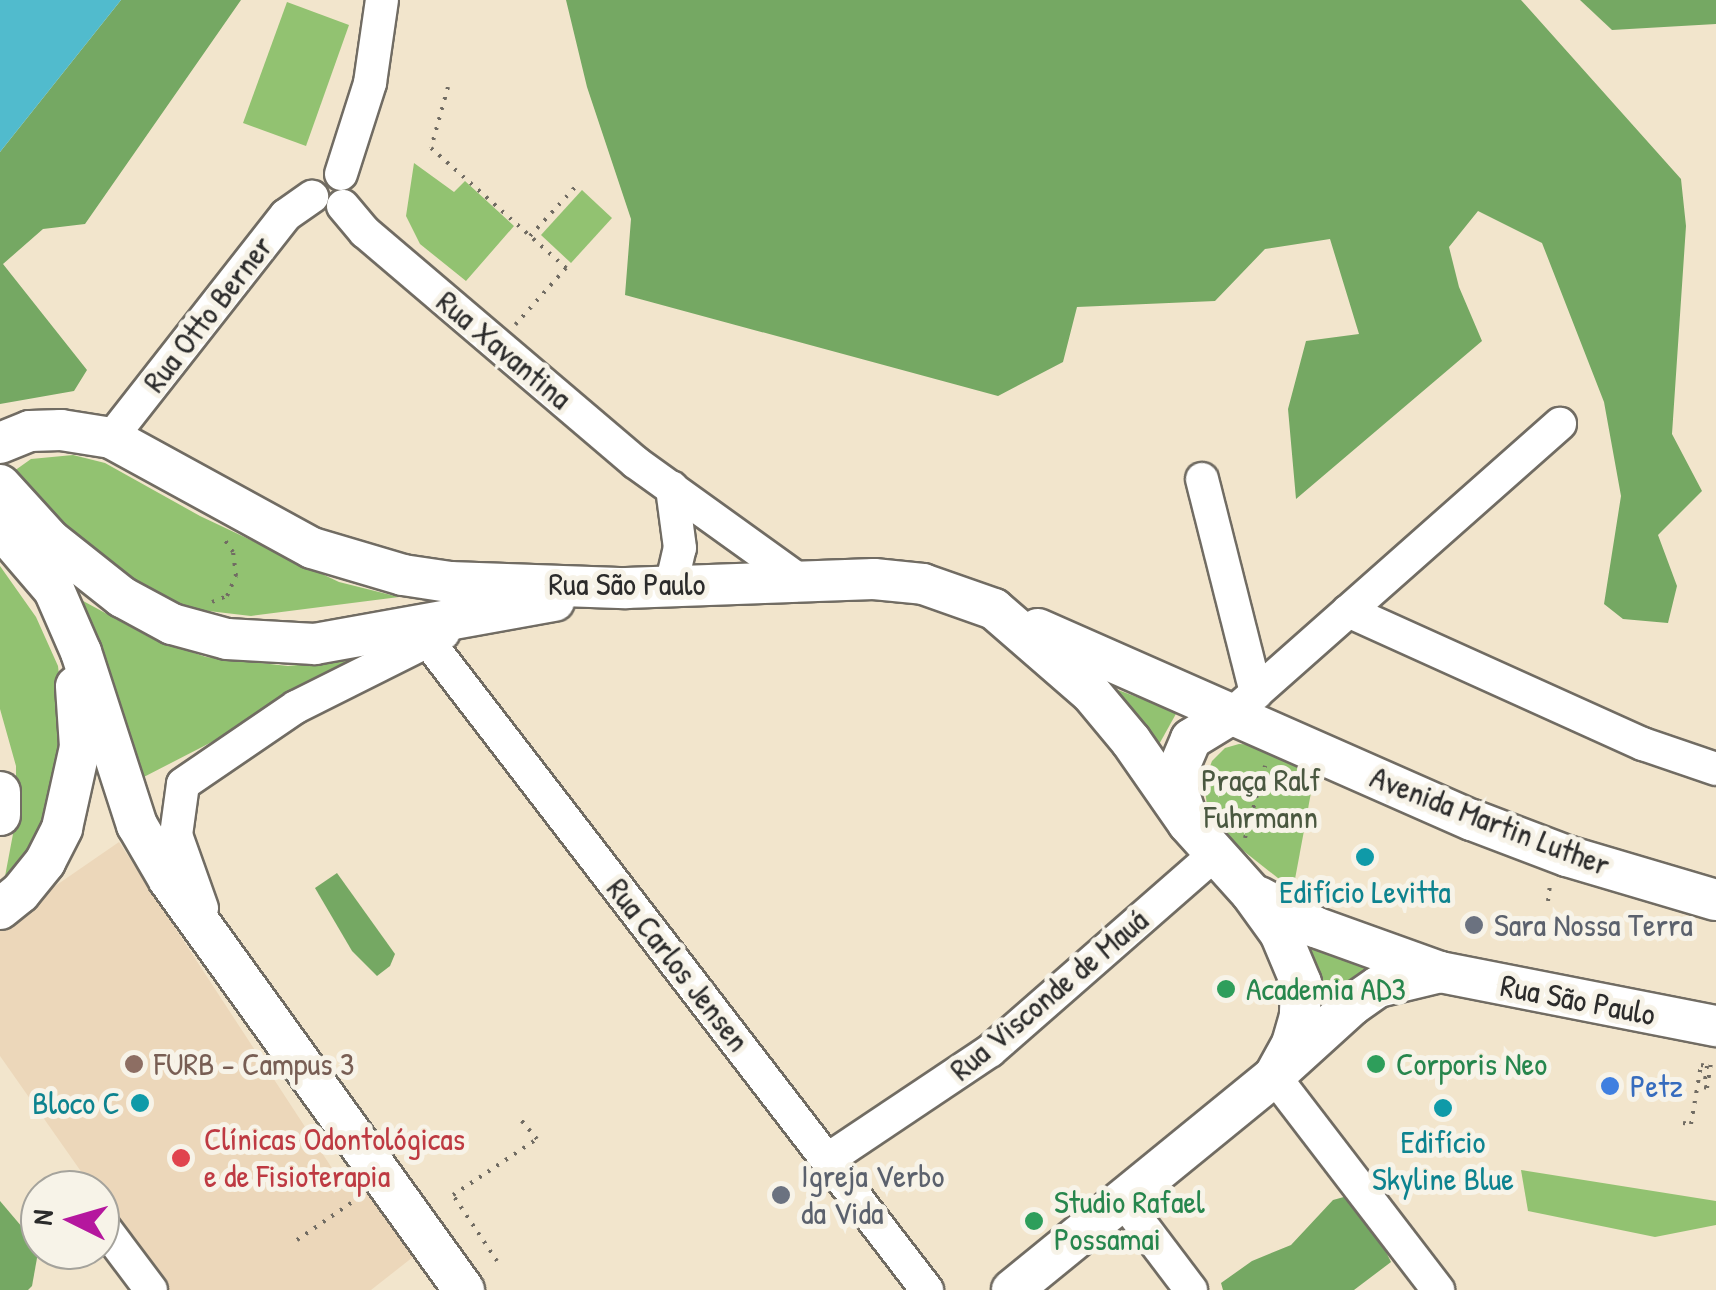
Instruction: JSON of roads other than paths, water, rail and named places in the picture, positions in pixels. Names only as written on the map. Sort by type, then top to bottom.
[{"type":"main road","name":"Rua São Paulo","points":[[0,443],[30,431],[60,430],[111,438],[312,548],[403,575],[450,582],[626,588],[874,579],[923,584],[994,609],[1090,693],[1132,741],[1188,823],[1280,933],[1301,983],[1300,1016],[1292,1044],[1274,1076]]},
{"type":"main road","points":[[0,485],[19,532],[54,590],[82,652],[137,825],[169,880],[464,1290]]},
{"type":"main road","points":[[19,532],[74,561],[122,597],[172,624],[227,639],[316,644],[626,588]]},
{"type":"main road","points":[[0,909],[20,894],[45,862],[62,828],[76,778],[76,686],[54,590]]},
{"type":"main road","name":"Avenida Martin Luther","points":[[994,609],[1244,703],[1275,731],[1472,820],[1567,856],[1716,900]]},
{"type":"main road","name":"Rua São Paulo","points":[[1188,823],[1178,791],[1180,765],[1191,739],[1244,703]]},
{"type":"main road","points":[[0,792],[0,814]]},
{"type":"main road","name":"Rua São Paulo","points":[[1233,875],[1315,927],[1440,972],[1715,1037]]},
{"type":"main road","name":"Rua São Paulo","points":[[1274,1076],[1326,1026],[1378,987],[1440,972]]},
{"type":"main road","points":[[1012,1290],[1274,1076]]},
{"type":"street","points":[[332,192],[370,83],[382,0]]},
{"type":"street","name":"Rua Xavantina","points":[[332,192],[365,232],[498,344],[672,488],[799,580]]},
{"type":"street","name":"Rua Otto Berner","points":[[111,438],[286,216],[332,192]]},
{"type":"street","points":[[1244,703],[1560,424]]},
{"type":"street","points":[[1202,479],[1244,703]]},
{"type":"street","points":[[671,586],[680,548],[672,488]]},
{"type":"street","points":[[1348,611],[1643,744],[1716,769]]},
{"type":"street","points":[[226,959],[188,876],[176,835],[183,784],[296,707],[470,619]]},
{"type":"street","name":"Rua Carlos Jensen","points":[[428,641],[927,1290]]},
{"type":"street","name":"Rua Visconde de Mauá","points":[[827,1160],[990,1051],[1233,875]]},
{"type":"street","points":[[1274,1076],[1438,1290]]},
{"type":"street","points":[[1122,1200],[1191,1290]]},
{"type":"street","points":[[120,1249],[151,1290]]},
{"type":"water","points":[[0,0],[121,0],[0,152]]},
{"type":"place","name":"Edifício Levitta","points":[[1365,857]]},
{"type":"place","name":"Sara Nossa Terra","points":[[1474,925]]},
{"type":"place","name":"Academia AD3","points":[[1226,989]]},
{"type":"place","name":"FURB - Campus 3","points":[[134,1064]]},
{"type":"place","name":"Corporis Neo","points":[[1376,1064]]},
{"type":"place","name":"Petz","points":[[1610,1086]]},
{"type":"place","name":"Bloco C","points":[[140,1103]]},
{"type":"place","name":"Edifício Skyline Blue","points":[[1443,1108]]},
{"type":"place","name":"Clínicas Odontológicas e de Fisioterapia","points":[[181,1158]]},
{"type":"place","name":"Igreja Verbo da Vida","points":[[781,1195]]},
{"type":"place","name":"Studio Rafael Possamai","points":[[1034,1221]]},
{"type":"park label","name":"Praça Ralf Fuhrmann","points":[[1261,800]]}]
